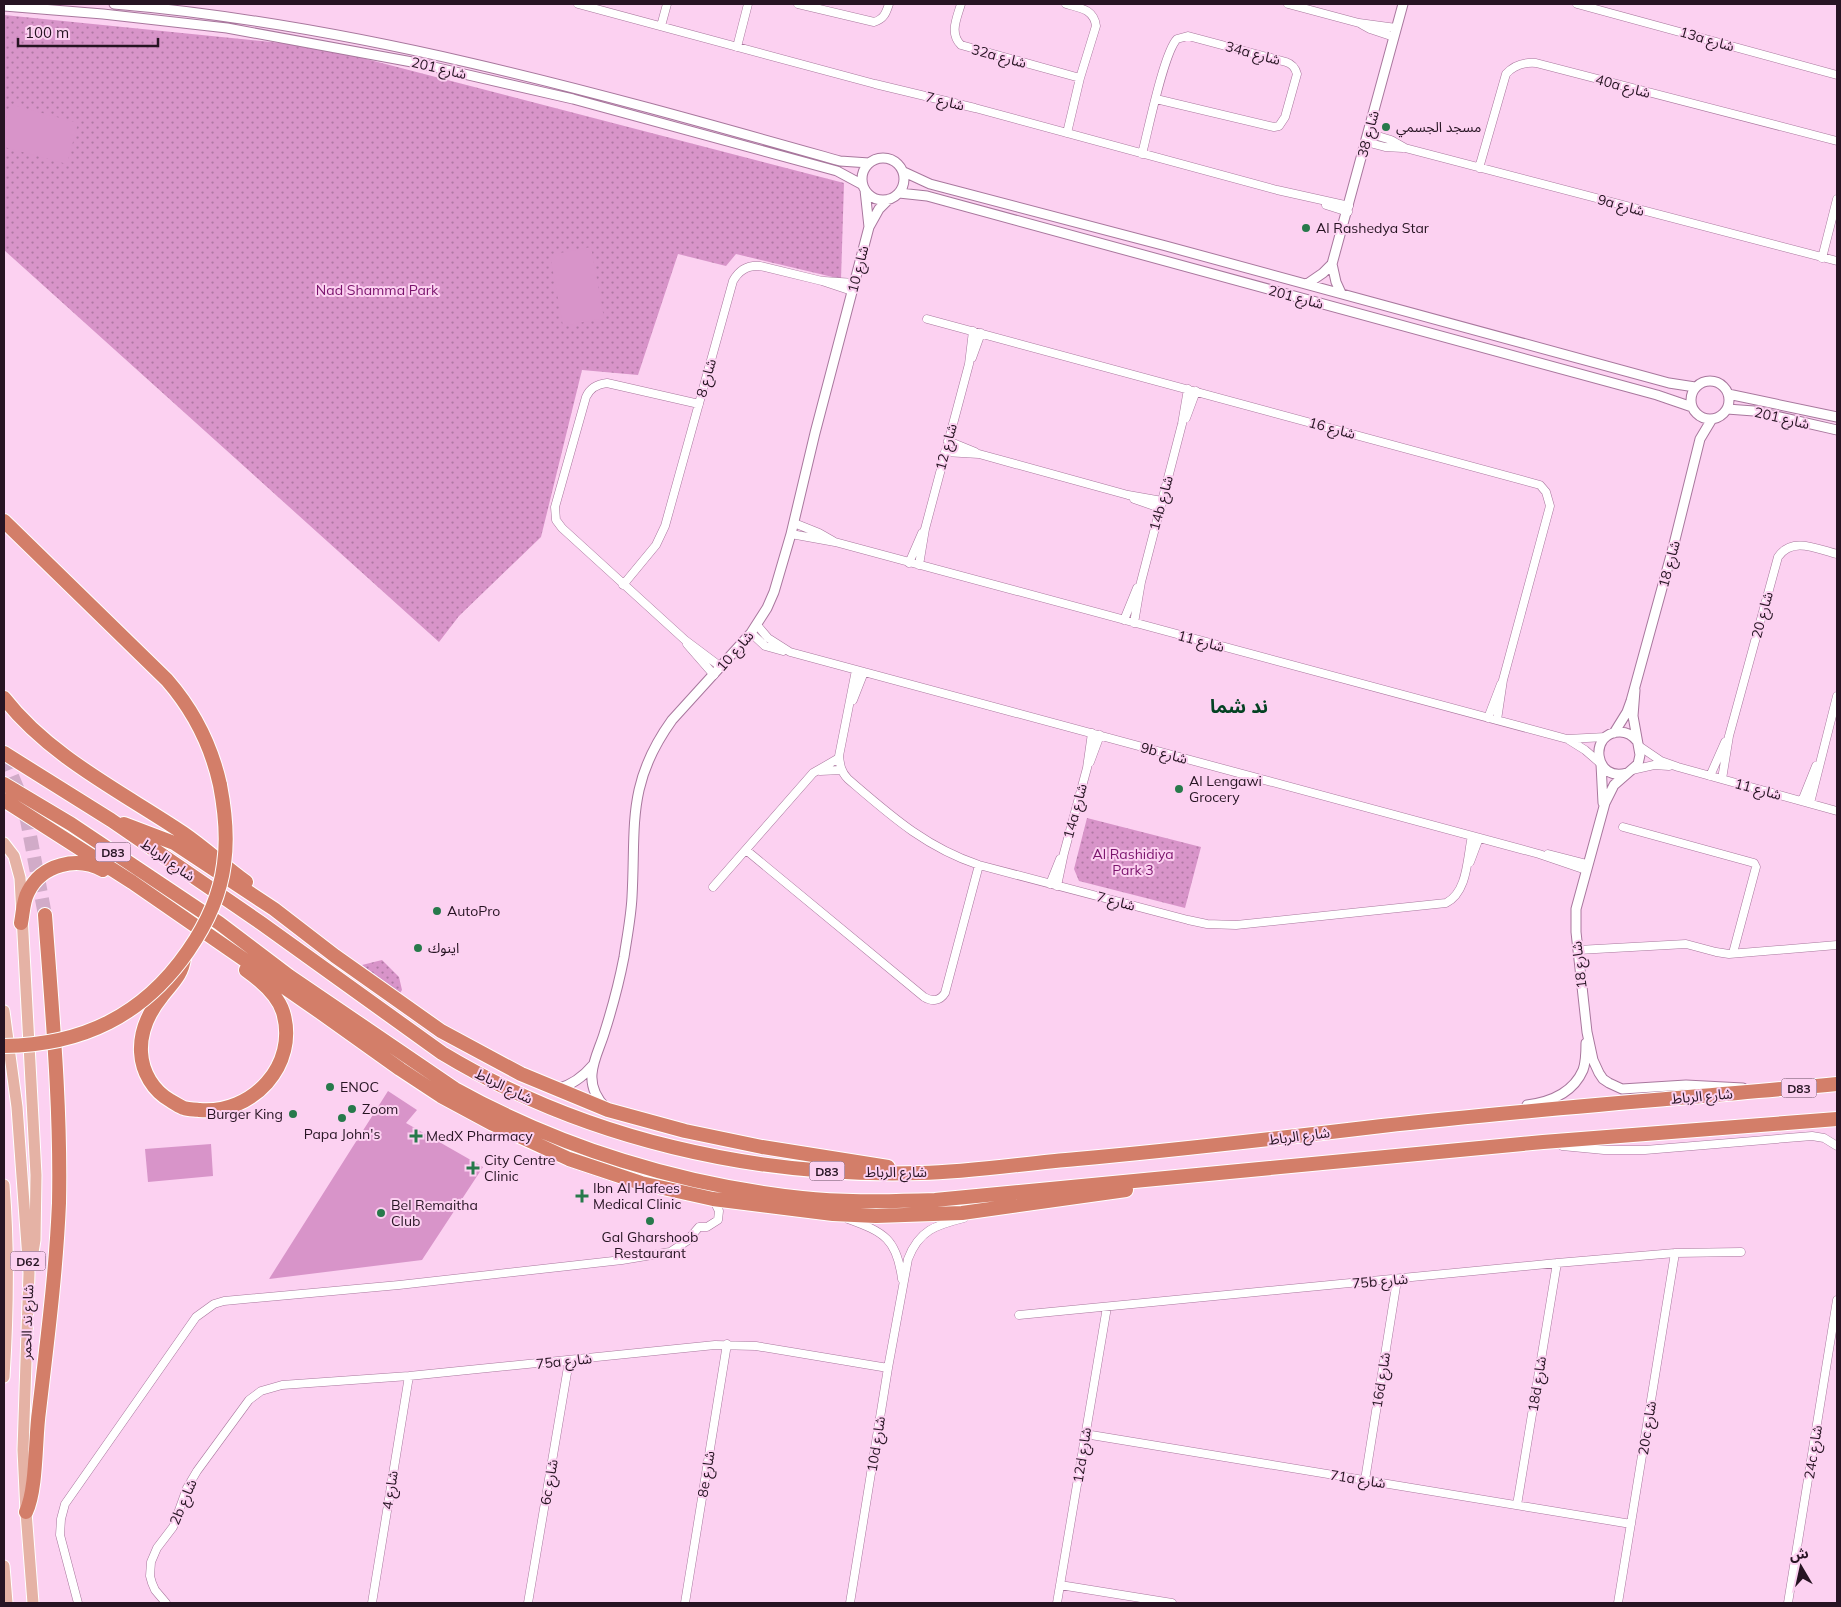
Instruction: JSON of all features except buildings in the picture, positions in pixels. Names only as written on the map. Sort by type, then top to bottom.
[{"type":"highway","points":[[4,521],[167,680],[189,707],[212,753],[220,785],[226,835],[221,880],[207,921],[184,958],[163,984],[126,1013],[100,1028],[52,1042],[4,1046]]},
{"type":"highway","points":[[4,698],[19,716],[46,741],[95,777],[184,834],[247,882],[269,906]]},
{"type":"highway","name":"شارع الرباط","points":[[4,753],[111,820],[442,1053],[471,1070],[522,1096],[602,1126],[701,1153],[728,1158],[790,1168],[835,1172],[925,1173],[1193,1148],[1503,1112],[1837,1084]]},
{"type":"highway","name":"شارع الرباط","points":[[4,784],[71,824],[211,918],[289,976],[455,1089],[480,1103],[552,1136],[652,1170],[707,1183],[803,1198],[878,1201],[935,1200],[1543,1142],[1837,1119]]},
{"type":"highway","points":[[4,800],[132,882],[441,1096],[493,1124],[569,1159],[641,1183],[713,1199],[833,1214],[919,1216],[1121,1192],[1194,1176]]},
{"type":"highway","points":[[111,820],[143,830],[174,843],[269,906],[441,1031],[521,1074],[555,1089],[608,1110],[712,1137],[925,1173]]},
{"type":"highway","points":[[21,923],[25,901],[32,885],[44,873],[60,866],[85,863],[132,882]]},
{"type":"highway","points":[[26,1512],[32,1492],[36,1431],[55,1268],[59,1201],[56,1063],[45,915]]},
{"type":"highway","points":[[184,958],[178,977],[150,1013],[143,1033],[141,1049],[145,1070],[155,1089],[162,1096],[184,1108],[212,1111],[237,1105],[258,1093],[272,1077],[283,1057],[286,1034],[283,1012],[272,994],[253,975],[217,948],[205,932]]},
{"type":"main road","points":[[4,843],[14,856],[19,870],[36,1176],[34,1249],[28,1273]]},
{"type":"main road","name":"شارع ند الحمر","points":[[4,1011],[17,1107],[28,1273],[23,1420],[26,1512],[34,1603]]},
{"type":"main road","name":"شارع ند الحمر","points":[[4,1186],[7,1304],[4,1377]]},
{"type":"main road","points":[[4,1566],[7,1603]]},
{"type":"street","name":"شارع 201","points":[[114,4],[229,17],[413,51],[520,75],[840,161],[869,163]]},
{"type":"street","name":"شارع 7","points":[[578,4],[1312,199],[1323,204],[1348,209]]},
{"type":"street","points":[[661,26],[667,4]]},
{"type":"street","points":[[737,47],[748,4]]},
{"type":"street","points":[[798,4],[874,22],[880,21],[889,4]]},
{"type":"street","name":"32a شارع","points":[[961,4],[954,34],[960,46],[1080,78]]},
{"type":"street","points":[[1066,4],[1087,10],[1095,19],[1096,26],[1080,78],[1067,134]]},
{"type":"street","points":[[1288,4],[1359,23],[1396,28]]},
{"type":"street","name":"شارع 38","points":[[1332,264],[1403,4]]},
{"type":"street","name":"13a شارع","points":[[1577,4],[1837,75]]},
{"type":"street","name":"شارع 201","points":[[4,6],[103,14],[227,28],[412,62],[581,101],[837,171],[864,187]]},
{"type":"street","points":[[1359,23],[1394,37]]},
{"type":"street","name":"34a شارع","points":[[1142,154],[1156,98],[1172,43],[1182,36],[1194,37],[1286,62],[1295,68],[1297,74],[1285,118],[1279,126],[1274,127],[1156,98]]},
{"type":"street","name":"40a شارع","points":[[1479,168],[1506,74],[1514,66],[1525,62],[1545,65],[1837,142]]},
{"type":"street","name":"9a شارع","points":[[1367,138],[1391,140],[1406,148],[1479,168],[1837,262]]},
{"type":"street","points":[[886,157],[897,162],[904,172],[905,181],[899,193],[889,199],[875,198],[864,187],[863,173],[869,163],[874,160],[886,157]]},
{"type":"street","name":"شارع 201","points":[[904,172],[930,184],[1341,293],[1668,383],[1695,387]]},
{"type":"street","name":"شارع 10","points":[[864,187],[869,227]]},
{"type":"street","name":"شارع 201","points":[[899,193],[926,196],[1657,395],[1694,410]]},
{"type":"street","name":"شارع 10","points":[[608,1110],[594,1092],[592,1077],[611,1011],[628,928],[632,898],[634,812],[640,783],[650,756],[672,720],[751,634],[774,592],[794,523],[815,433],[869,227],[880,209],[889,199]]},
{"type":"street","points":[[1822,258],[1837,199]]},
{"type":"street","points":[[1307,284],[1332,264]]},
{"type":"street","points":[[1332,264],[1334,276],[1341,293]]},
{"type":"street","name":"شارع 8","points":[[621,583],[641,564],[656,545],[665,526],[733,281],[738,273],[750,266],[760,266],[853,287]]},
{"type":"street","name":"شارع 16","points":[[927,318],[1535,483],[1543,488],[1549,497],[1550,506],[1503,680],[1497,720]]},
{"type":"street","name":"شارع 12","points":[[919,565],[924,529],[977,332]]},
{"type":"street","points":[[1707,380],[1716,381],[1724,386],[1728,394],[1729,404],[1721,416],[1712,419],[1704,418],[1694,410],[1690,398],[1695,387],[1707,380]]},
{"type":"street","points":[[698,407],[607,383],[592,389],[586,397],[555,507],[556,520],[562,528],[621,583],[685,640],[721,667]]},
{"type":"street","name":"14b شارع","points":[[1134,623],[1141,582],[1182,424],[1188,389]]},
{"type":"street","name":"14b شارع","points":[[1182,424],[1196,391]]},
{"type":"street","name":"شارع 201","points":[[1728,394],[1837,417]]},
{"type":"street","name":"شارع 201","points":[[1727,409],[1754,411],[1837,430]]},
{"type":"street","name":"شارع 18","points":[[1694,410],[1700,439]]},
{"type":"street","name":"شارع 18","points":[[1610,735],[1627,712],[1635,690],[1700,439],[1712,419]]},
{"type":"street","points":[[948,442],[979,454],[1161,504]]},
{"type":"street","points":[[945,452],[979,454]]},
{"type":"street","name":"شارع 11","points":[[794,523],[835,542]]},
{"type":"street","name":"شارع 12","points":[[909,562],[924,529]]},
{"type":"street","name":"شارع 11","points":[[791,534],[835,542],[1567,739],[1585,750],[1601,764]]},
{"type":"street","name":"شارع 20","points":[[1722,779],[1729,736],[1778,558],[1785,549],[1795,545],[1837,554]]},
{"type":"street","name":"14b شارع","points":[[1124,620],[1141,582]]},
{"type":"street","name":"9b شارع","points":[[757,625],[768,638],[790,652]]},
{"type":"street","name":"9b شارع","points":[[751,634],[771,648],[1586,867]]},
{"type":"street","points":[[685,640],[694,654],[714,675]]},
{"type":"street","points":[[813,773],[827,769],[841,770],[839,758],[850,706],[860,671]]},
{"type":"street","name":"شارع 16","points":[[1488,718],[1503,680]]},
{"type":"street","name":"شارع 18","points":[[1635,690],[1633,716],[1639,745]]},
{"type":"street","points":[[1806,802],[1823,751],[1837,696]]},
{"type":"street","points":[[1624,733],[1630,735],[1639,745],[1640,755],[1638,764],[1630,771],[1613,773],[1601,764],[1598,749],[1610,735],[1624,733]]},
{"type":"street","name":"14a شارع","points":[[1054,885],[1096,734]]},
{"type":"street","name":"شارع 11","points":[[1567,739],[1610,735]]},
{"type":"street","name":"شارع 20","points":[[1710,776],[1729,736]]},
{"type":"street","name":"شارع 11","points":[[1639,745],[1661,761],[1678,767],[1837,811]]},
{"type":"street","points":[[713,887],[813,773],[839,758]]},
{"type":"street","name":"شارع 18","points":[[1601,764],[1602,810]]},
{"type":"street","name":"شارع 11","points":[[1630,771],[1654,765],[1678,767]]},
{"type":"street","name":"شارع 7","points":[[841,770],[848,779],[914,834],[947,853],[979,865],[1206,924],[1226,925],[1442,905],[1450,901],[1459,892],[1475,837]]},
{"type":"street","name":"شارع 18","points":[[1630,771],[1614,785],[1602,810],[1576,910],[1576,932],[1587,1032],[1595,1067],[1603,1079],[1615,1087],[1629,1090],[1702,1085],[1733,1086],[1761,1091]]},
{"type":"street","points":[[1623,827],[1754,863],[1756,867],[1734,954]]},
{"type":"street","points":[[746,850],[924,997],[934,1000],[946,993],[979,865]]},
{"type":"street","points":[[1578,950],[1686,944],[1716,952],[1734,954],[1837,945]]},
{"type":"street","name":"شارع 18","points":[[1503,1112],[1551,1100],[1573,1085],[1583,1070],[1587,1032]]},
{"type":"street","name":"شارع 10","points":[[555,1089],[572,1083],[581,1077],[595,1062]]},
{"type":"street","points":[[1543,1142],[1604,1150],[1644,1150],[1812,1136],[1824,1138],[1837,1146]]},
{"type":"street","points":[[78,1603],[60,1536],[61,1519],[65,1504],[196,1317],[209,1307],[230,1300],[419,1283],[622,1260],[670,1252],[686,1241],[699,1227],[707,1228],[718,1220],[719,1211],[713,1199]]},
{"type":"street","name":"10d شارع","points":[[850,1603],[902,1286],[912,1250],[922,1235],[947,1222],[1005,1207]]},
{"type":"street","name":"10d شارع","points":[[833,1214],[868,1226],[885,1235],[896,1250],[899,1259],[902,1286]]},
{"type":"street","name":"75b شارع","points":[[1019,1315],[1675,1253],[1741,1252]]},
{"type":"street","name":"20c شارع","points":[[1618,1603],[1675,1253]]},
{"type":"street","name":"18d شارع","points":[[1517,1505],[1557,1264]]},
{"type":"street","name":"16d شارع","points":[[1365,1480],[1398,1280]]},
{"type":"street","name":"24c شارع","points":[[1788,1603],[1837,1300]]},
{"type":"street","name":"12d شارع","points":[[1057,1603],[1106,1307]]},
{"type":"street","name":"75a شارع","points":[[244,1405],[261,1391],[275,1387],[569,1361],[727,1344],[756,1346],[888,1368]]},
{"type":"street","name":"8e شارع","points":[[685,1603],[727,1344]]},
{"type":"street","name":"6c شارع","points":[[528,1603],[569,1361]]},
{"type":"street","name":"شارع 4","points":[[372,1603],[410,1376]]},
{"type":"street","name":"2b شارع","points":[[166,1603],[155,1590],[152,1583],[150,1569],[153,1554],[173,1527],[183,1496],[191,1479],[244,1405]]},
{"type":"street","name":"71a شارع","points":[[1085,1434],[1631,1524]]},
{"type":"street","points":[[1060,1585],[1172,1603]]},
{"type":"green space","name":"Nad Shamma Park","points":[[4,15],[320,47],[844,183],[841,279],[736,254],[726,266],[678,254],[638,375],[582,370],[541,537],[459,616],[439,642],[4,250]]},
{"type":"green space","points":[[10,104],[78,123],[67,164],[4,147],[4,125]]},
{"type":"green space","points":[[591,247],[604,318],[563,326],[550,255]]},
{"type":"green space","name":"Al Rashidiya Park 3","points":[[1087,818],[1201,847],[1185,908],[1079,881],[1074,869]]},
{"type":"green space","points":[[382,960],[399,977],[402,990],[400,993],[362,965]]},
{"type":"green space","name":"Bel Remaitha Club","points":[[388,1091],[417,1110],[406,1123],[483,1167],[422,1260],[269,1279]]},
{"type":"green space","points":[[211,1144],[213,1176],[148,1182],[145,1149]]},
{"type":"tunnel","points":[[4,757],[17,788],[27,820],[45,915]]},
{"type":"place","name":"مسجد الجسمي","points":[[1386,127]]},
{"type":"place","name":"Al Rashedya Star","points":[[1306,228]]},
{"type":"place","name":"Al Lengawi Grocery","points":[[1179,789]]},
{"type":"place","name":"AutoPro","points":[[437,911]]},
{"type":"place","name":"اينوك","points":[[418,948]]},
{"type":"place","name":"ENOC","points":[[330,1087]]},
{"type":"place","name":"Zoom","points":[[352,1109]]},
{"type":"place","name":"Burger King","points":[[293,1114]]},
{"type":"place","name":"Papa John's","points":[[342,1118]]},
{"type":"place","name":"MedX Pharmacy","points":[[416,1136]]},
{"type":"place","name":"City Centre Clinic","points":[[473,1168]]},
{"type":"place","name":"Ibn Al Hafees Medical Clinic","points":[[582,1196]]},
{"type":"place","name":"Bel Remaitha Club","points":[[381,1213]]},
{"type":"place","name":"Gal Gharshoob Restaurant","points":[[650,1221]]},
{"type":"district","name":"ند شما","points":[[1239,706]]}]
